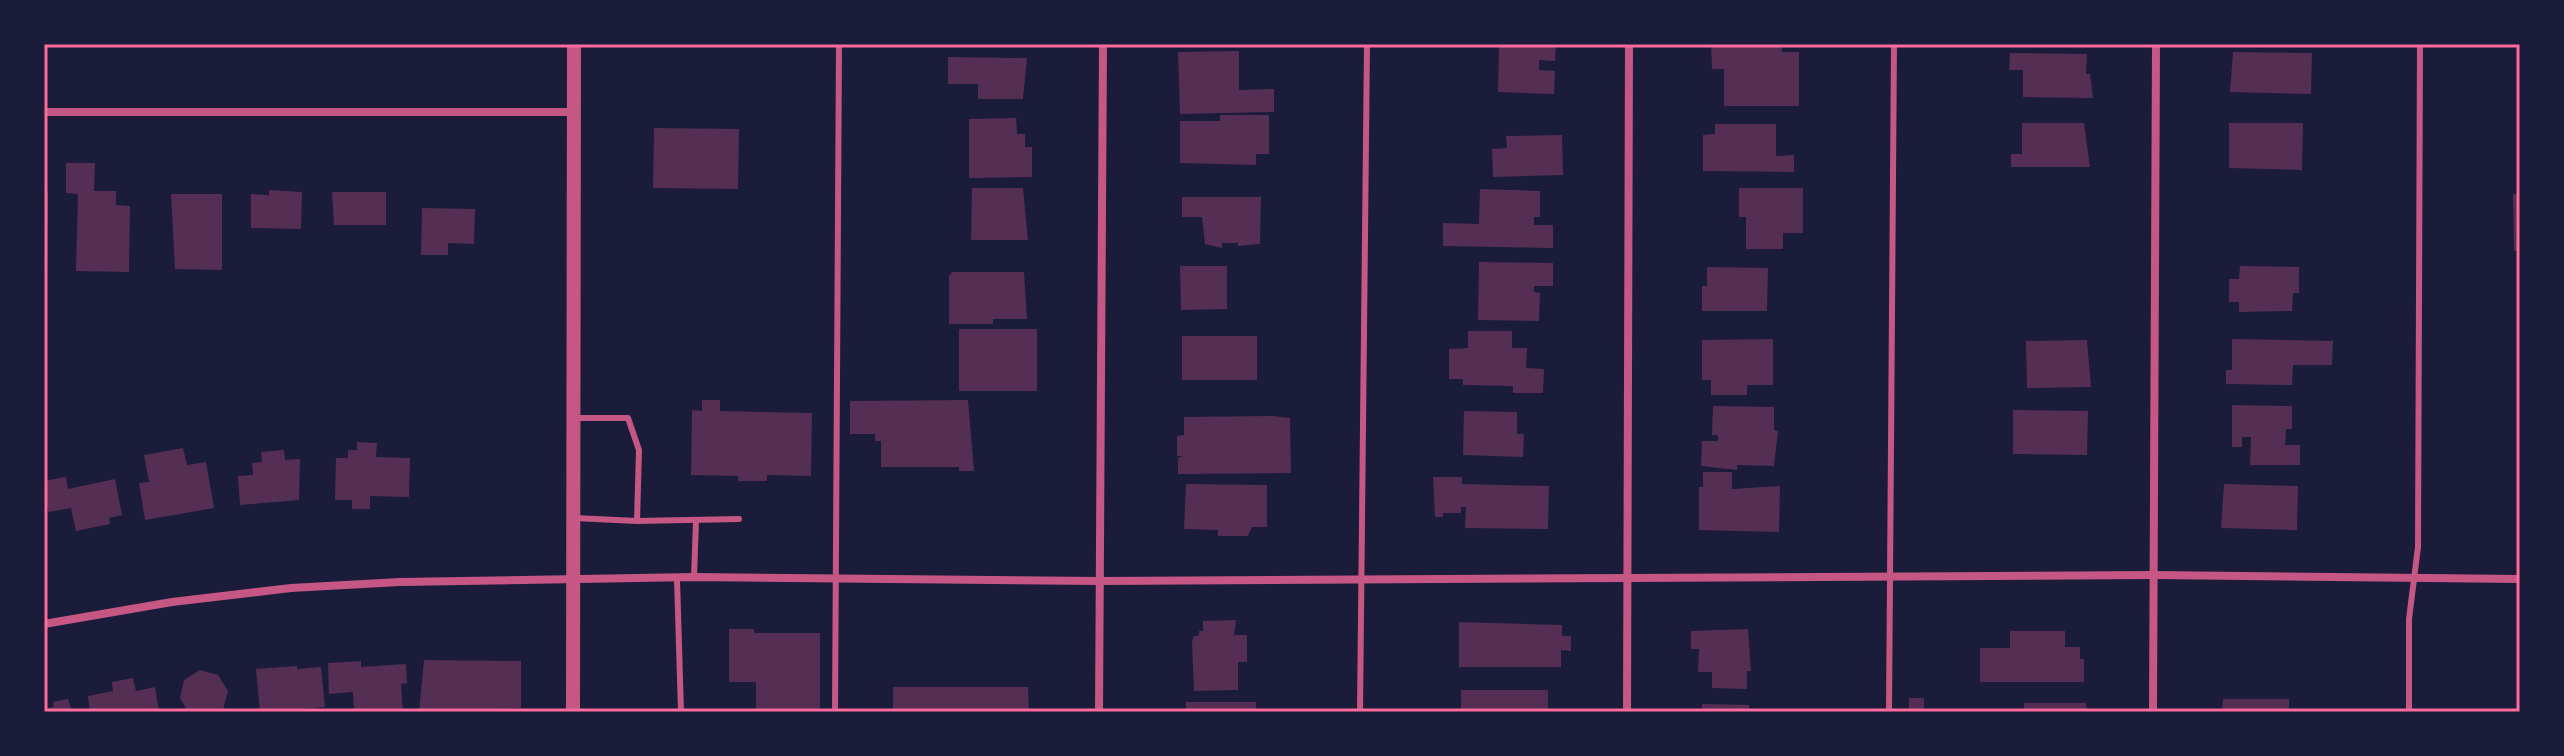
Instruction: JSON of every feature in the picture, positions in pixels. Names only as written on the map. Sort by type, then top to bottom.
[{"type":"street","points":[[573,712],[574,44]]},
{"type":"street","points":[[1099,712],[1103,44]]},
{"type":"street","points":[[1627,712],[1629,44]]},
{"type":"street","points":[[2153,712],[2156,44]]},
{"type":"street","points":[[44,112],[574,112]]},
{"type":"street","points":[[44,624],[172,602],[291,588],[400,582],[694,577],[1100,581],[2154,575],[2520,579]]},
{"type":"lane","points":[[835,712],[839,44]]},
{"type":"lane","points":[[1360,712],[1367,44]]},
{"type":"lane","points":[[1889,712],[1894,44]]},
{"type":"lane","points":[[2409,712],[2409,619],[2418,547],[2420,44]]},
{"type":"lane","points":[[575,418],[628,418],[639,450],[637,521]]},
{"type":"lane","points":[[574,518],[637,521],[739,519]]},
{"type":"lane","points":[[694,577],[696,521]]},
{"type":"lane","points":[[677,579],[681,712]]},
{"type":"building","points":[[1499,44],[1556,46],[1555,61],[1539,60],[1539,70],[1555,71],[1554,94],[1498,92]]},
{"type":"building","points":[[1711,44],[1782,44],[1782,52],[1799,52],[1799,106],[1724,106],[1724,69],[1712,69]]},
{"type":"building","points":[[1239,51],[1239,90],[1274,89],[1274,112],[1180,114],[1178,52]]},
{"type":"building","points":[[2233,52],[2312,53],[2311,94],[2230,92]]},
{"type":"building","points":[[2010,53],[2087,54],[2086,74],[2090,74],[2093,98],[2023,97],[2023,70],[2009,70]]},
{"type":"building","points":[[948,57],[1027,58],[1023,99],[978,99],[978,84],[948,84]]},
{"type":"building","points":[[1220,115],[1269,115],[1269,154],[1256,154],[1256,165],[1180,163],[1180,121],[1220,121]]},
{"type":"building","points":[[1016,118],[1017,134],[1025,134],[1025,147],[1032,147],[1032,177],[969,178],[969,119]]},
{"type":"building","points":[[2022,123],[2084,123],[2090,167],[2011,167],[2011,154],[2022,154]]},
{"type":"building","points":[[2229,123],[2303,123],[2302,170],[2229,168]]},
{"type":"building","points":[[1715,124],[1776,124],[1776,156],[1794,155],[1794,172],[1703,171],[1703,135],[1715,134]]},
{"type":"building","points":[[654,128],[739,129],[738,189],[653,188]]},
{"type":"building","points":[[1562,135],[1563,175],[1493,177],[1492,149],[1507,148],[1506,136]]},
{"type":"building","points":[[66,163],[95,163],[94,191],[116,191],[116,205],[130,206],[129,272],[76,271],[78,194],[66,193]]},
{"type":"building","points":[[972,188],[1023,188],[1028,240],[971,240]]},
{"type":"building","points":[[1739,188],[1803,188],[1803,233],[1783,233],[1783,249],[1746,249],[1746,217],[1739,217]]},
{"type":"building","points":[[1480,189],[1540,191],[1540,217],[1534,217],[1534,225],[1553,225],[1553,248],[1443,246],[1443,223],[1479,224]]},
{"type":"building","points":[[269,190],[302,192],[301,229],[251,228],[251,194],[269,195]]},
{"type":"building","points":[[44,191],[48,191],[47,278],[44,278]]},
{"type":"building","points":[[332,192],[386,192],[386,225],[334,225]]},
{"type":"building","points":[[171,194],[222,194],[222,270],[175,269]]},
{"type":"building","points":[[2513,194],[2520,194],[2520,251],[2514,251]]},
{"type":"building","points":[[1182,197],[1261,197],[1260,244],[1238,246],[1238,243],[1222,243],[1222,248],[1205,244],[1202,217],[1182,217]]},
{"type":"building","points":[[422,208],[475,209],[474,244],[448,243],[448,255],[421,255]]},
{"type":"building","points":[[1479,262],[1553,263],[1553,286],[1534,286],[1534,292],[1540,293],[1539,321],[1478,320]]},
{"type":"building","points":[[1180,266],[1227,266],[1227,309],[1181,310]]},
{"type":"building","points":[[2240,266],[2299,267],[2299,293],[2293,293],[2292,311],[2239,312],[2239,302],[2229,302],[2229,279],[2239,279]]},
{"type":"building","points":[[1707,267],[1768,268],[1767,311],[1702,311],[1702,286],[1707,286]]},
{"type":"building","points":[[952,272],[1024,272],[1027,319],[993,319],[993,324],[949,324],[949,276]]},
{"type":"building","points":[[959,329],[1037,329],[1037,391],[959,391]]},
{"type":"building","points":[[1468,331],[1512,331],[1512,348],[1527,348],[1526,368],[1544,369],[1543,393],[1513,393],[1513,386],[1463,385],[1463,379],[1449,379],[1449,349],[1468,348]]},
{"type":"building","points":[[1182,336],[1257,336],[1257,380],[1182,380]]},
{"type":"building","points":[[1773,339],[1773,385],[1747,385],[1747,395],[1711,395],[1711,380],[1702,380],[1702,340]]},
{"type":"building","points":[[2232,339],[2333,341],[2332,365],[2293,365],[2292,385],[2226,384],[2226,370],[2232,370]]},
{"type":"building","points":[[2087,340],[2091,387],[2027,388],[2026,341]]},
{"type":"building","points":[[702,400],[720,400],[720,411],[812,413],[811,476],[767,475],[767,481],[738,481],[738,476],[691,475],[692,410],[702,411]]},
{"type":"building","points":[[968,400],[974,471],[959,471],[959,467],[881,467],[881,441],[875,441],[875,434],[850,434],[850,401]]},
{"type":"building","points":[[2232,405],[2292,406],[2292,429],[2286,429],[2285,445],[2300,445],[2300,465],[2250,465],[2251,437],[2242,437],[2242,447],[2232,447]]},
{"type":"building","points":[[1713,406],[1774,407],[1774,430],[1778,431],[1774,466],[1737,465],[1737,470],[1701,466],[1702,441],[1718,441],[1718,435],[1712,435]]},
{"type":"building","points":[[2013,410],[2088,411],[2087,455],[2013,454]]},
{"type":"building","points":[[1464,411],[1517,412],[1517,434],[1524,434],[1523,457],[1463,455]]},
{"type":"building","points":[[1184,417],[1290,418],[1291,473],[1178,474],[1178,458],[1183,456],[1177,456],[1177,436],[1184,435]]},
{"type":"building","points":[[357,442],[377,443],[376,457],[410,458],[409,497],[370,496],[370,509],[352,509],[352,500],[335,500],[336,458],[348,458],[348,450],[357,450]]},
{"type":"building","points":[[183,448],[187,465],[206,462],[214,508],[145,520],[139,483],[149,482],[144,455]]},
{"type":"building","points":[[284,450],[285,460],[300,459],[299,500],[240,505],[238,476],[253,475],[252,463],[262,462],[261,452]]},
{"type":"building","points":[[1703,472],[1732,472],[1732,489],[1780,486],[1779,532],[1699,530],[1699,487],[1703,487]]},
{"type":"building","points":[[66,477],[68,489],[115,479],[122,515],[109,518],[110,524],[76,531],[71,508],[48,512],[44,481]]},
{"type":"building","points":[[1433,477],[1462,477],[1462,484],[1549,486],[1548,529],[1465,528],[1466,507],[1461,507],[1461,513],[1443,513],[1443,517],[1435,517]]},
{"type":"building","points":[[1186,484],[1267,485],[1267,527],[1252,527],[1248,536],[1218,536],[1218,530],[1184,529]]},
{"type":"building","points":[[2224,484],[2298,486],[2297,530],[2221,528]]},
{"type":"building","points":[[1236,620],[1234,635],[1247,635],[1247,662],[1238,662],[1238,690],[1194,691],[1194,636],[1199,636],[1199,631],[1203,631],[1203,621]]},
{"type":"building","points":[[1459,622],[1562,625],[1562,636],[1571,636],[1571,651],[1561,650],[1561,667],[1459,667]]},
{"type":"building","points":[[729,629],[754,629],[754,633],[820,633],[820,712],[756,712],[756,682],[729,682]]},
{"type":"building","points":[[1748,629],[1751,671],[1747,671],[1747,689],[1712,688],[1712,672],[1698,672],[1699,649],[1691,649],[1691,631]]},
{"type":"building","points":[[2010,631],[2065,631],[2065,647],[2080,647],[2080,659],[2084,659],[2084,682],[1980,682],[1980,648],[2010,648]]},
{"type":"building","points":[[424,660],[521,661],[521,708],[419,712]]},
{"type":"building","points":[[361,661],[361,667],[406,664],[407,683],[401,684],[403,712],[354,712],[353,692],[329,694],[328,663]]},
{"type":"building","points":[[297,666],[297,669],[321,667],[325,707],[260,712],[256,669]]},
{"type":"building","points":[[200,670],[218,675],[228,691],[223,710],[188,712],[180,698],[184,680]]},
{"type":"building","points":[[133,678],[136,691],[155,687],[159,712],[90,712],[88,696],[113,691],[112,682]]},
{"type":"building","points":[[893,687],[1028,687],[1029,712],[893,712]]},
{"type":"building","points":[[1461,690],[1548,690],[1548,712],[1461,712]]},
{"type":"building","points":[[1909,698],[1924,698],[1924,709],[1944,709],[1944,712],[1909,712]]},
{"type":"building","points":[[68,699],[72,712],[44,712],[44,709],[54,707],[53,702]]},
{"type":"building","points":[[2223,699],[2289,699],[2289,712],[2222,712]]},
{"type":"building","points":[[1186,702],[1256,702],[1256,712],[1186,712]]},
{"type":"building","points":[[2024,703],[2086,703],[2087,712],[2024,712]]},
{"type":"building","points":[[1702,704],[1749,705],[1749,712],[1702,712]]}]
